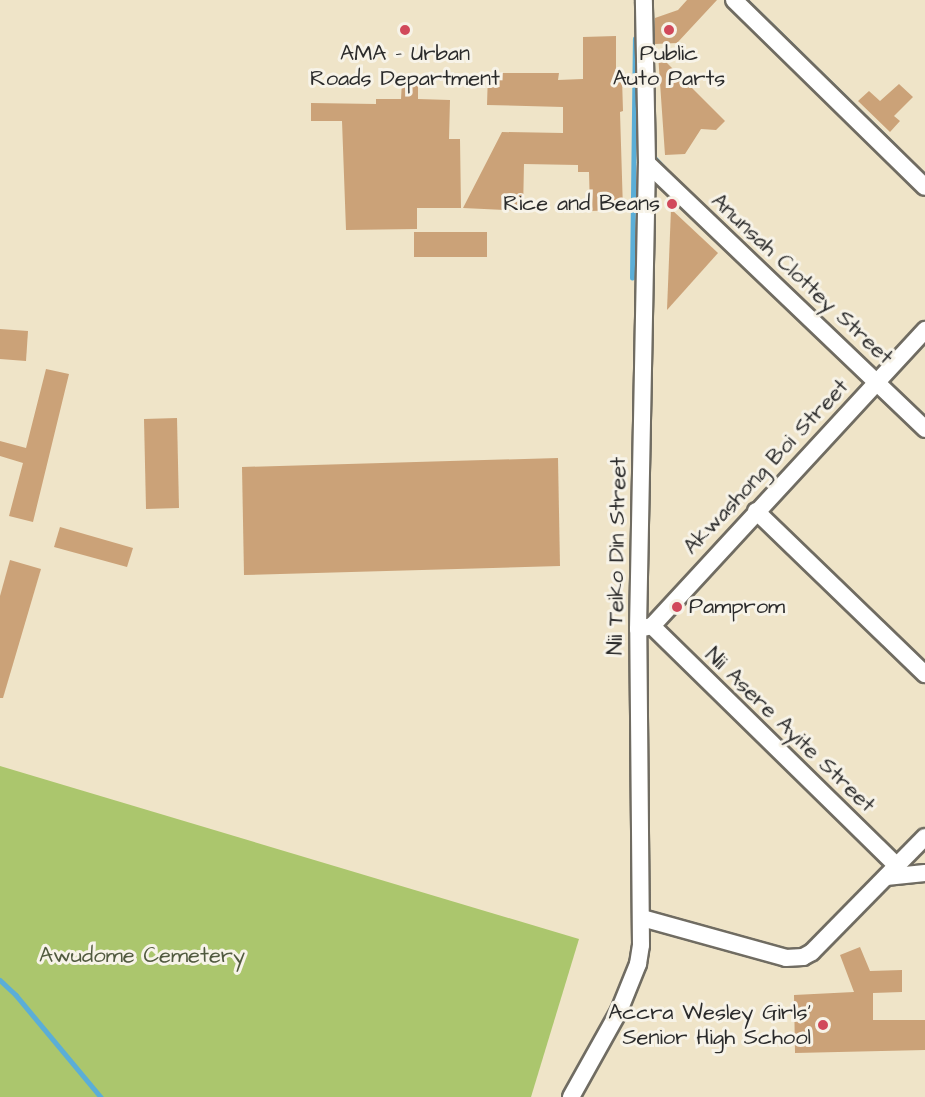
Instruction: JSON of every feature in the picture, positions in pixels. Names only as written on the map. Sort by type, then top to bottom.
[{"type":"street","name":"Nii Teiko Din Street","points":[[571,1097],[631,983],[638,964],[642,918],[638,839],[645,627],[647,163],[644,0]]},
{"type":"street","points":[[734,0],[925,187]]},
{"type":"street","name":"Anunsah Clottey Street","points":[[647,163],[925,429]]},
{"type":"street","name":"Akwashong Boi Street","points":[[645,627],[925,330]]},
{"type":"street","points":[[756,511],[925,674]]},
{"type":"street","name":"Nii Asere Ayite Street","points":[[645,627],[892,871]]},
{"type":"street","points":[[642,918],[795,959],[812,952],[925,837]]},
{"type":"street","points":[[892,871],[925,873]]},
{"type":"green space","name":"Awudome Cemetery","points":[[0,766],[579,939],[531,1097],[0,1097]]},
{"type":"building","points":[[687,0],[717,0],[677,43],[655,44],[655,18],[678,10]]},
{"type":"building","points":[[616,36],[616,78],[622,78],[623,111],[620,112],[623,210],[590,211],[589,172],[578,172],[578,165],[524,164],[523,211],[463,208],[502,132],[563,133],[563,107],[487,105],[488,73],[559,73],[558,80],[583,79],[583,37]]},
{"type":"building","points":[[658,54],[725,121],[716,130],[701,129],[685,154],[665,155]]},
{"type":"building","points":[[402,81],[418,81],[418,99],[450,100],[449,139],[460,139],[461,208],[417,208],[417,229],[346,230],[342,121],[311,121],[311,103],[376,104],[376,99],[401,99]]},
{"type":"building","points":[[899,84],[913,97],[894,116],[900,121],[890,132],[858,101],[869,91],[880,101]]},
{"type":"building","points":[[671,209],[718,253],[667,310]]},
{"type":"building","points":[[414,232],[487,232],[487,257],[414,257]]},
{"type":"building","points":[[0,329],[28,331],[26,361],[0,359]]},
{"type":"building","points":[[46,369],[69,374],[33,522],[9,516],[23,463],[0,456],[0,441],[26,448]]},
{"type":"building","points":[[177,418],[179,508],[146,509],[144,419]]},
{"type":"building","points":[[558,458],[560,566],[244,575],[242,467]]},
{"type":"building","points":[[60,527],[133,548],[127,567],[54,547]]},
{"type":"building","points":[[10,560],[41,569],[3,698],[0,698],[0,596]]},
{"type":"building","points":[[860,947],[870,971],[902,970],[902,992],[873,993],[873,1020],[925,1020],[925,1050],[795,1053],[794,995],[854,992],[840,955]]},
{"type":"waterway","points":[[746,0],[896,147]]},
{"type":"waterway","points":[[632,278],[635,39]]},
{"type":"waterway","points":[[652,155],[669,173]]},
{"type":"waterway","points":[[0,980],[16,995],[101,1097]]},
{"type":"place","name":"AMA - Urban Roads Department","points":[[405,30]]},
{"type":"place","name":"Public Auto Parts","points":[[669,30]]},
{"type":"place","name":"Rice and Beans","points":[[672,204]]},
{"type":"place","name":"Pamprom","points":[[677,607]]},
{"type":"place","name":"Accra Wesley Girls' Senior High School","points":[[823,1025]]}]
